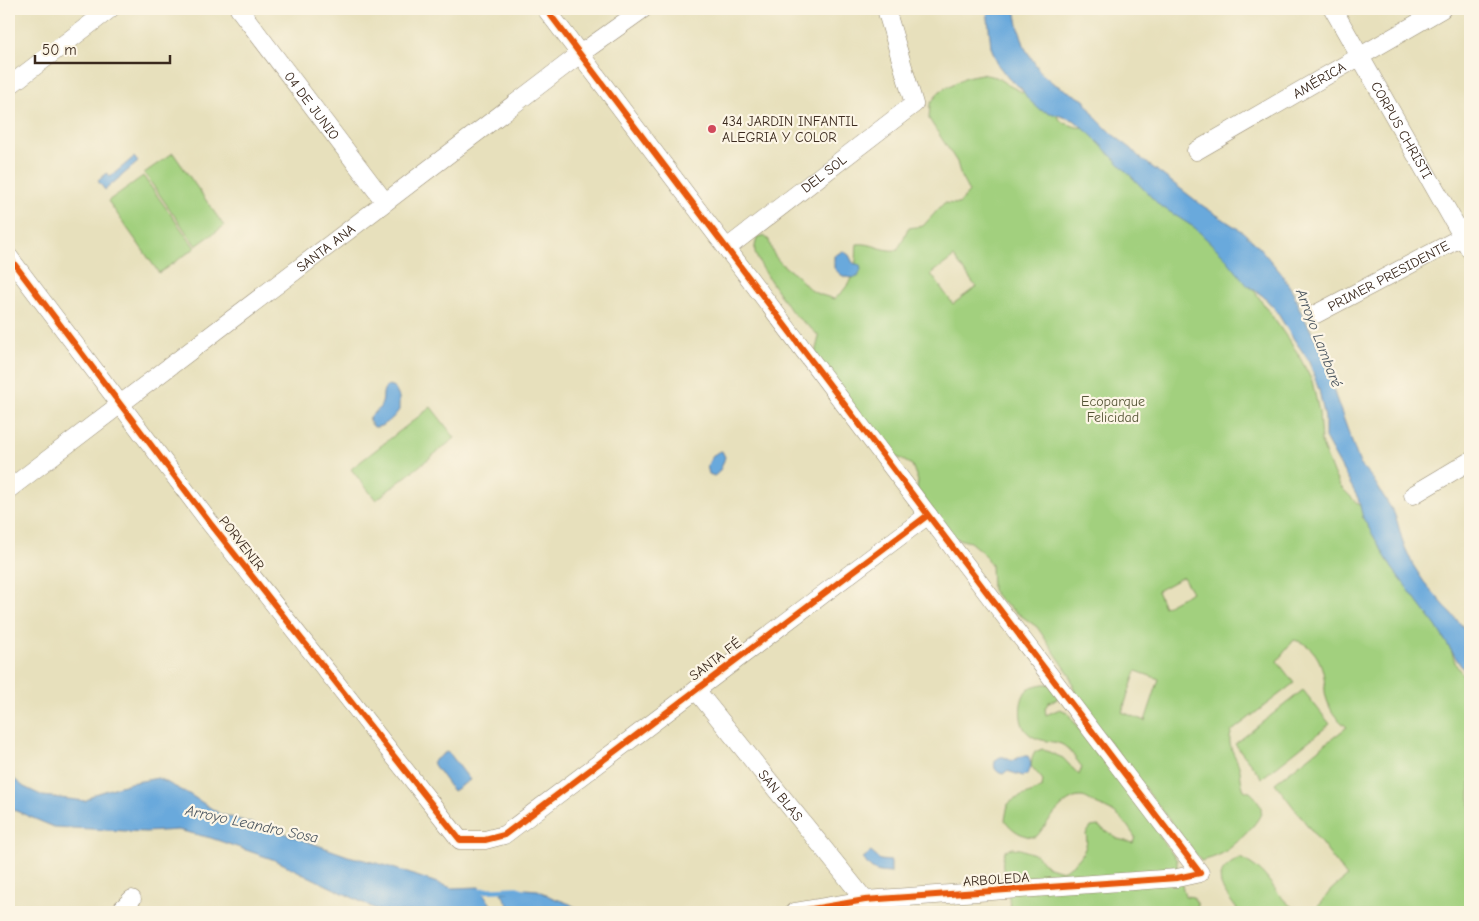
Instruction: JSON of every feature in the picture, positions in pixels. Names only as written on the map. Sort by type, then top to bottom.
[{"type":"street","points":[[9,86],[110,9]]},
{"type":"street","name":"04 DE JUNIO","points":[[239,9],[385,202]]},
{"type":"street","points":[[546,9],[928,515]]},
{"type":"street","name":"SANTA ANA","points":[[9,489],[580,54],[643,9]]},
{"type":"street","name":"DEL SOL","points":[[727,248],[914,104],[886,9]]},
{"type":"street","name":"CORPUS CHRISTI","points":[[1332,9],[1466,243]]},
{"type":"street","name":"AMÉRICA","points":[[1196,151],[1442,9]]},
{"type":"street","name":"PRIMER PRESIDENTE","points":[[1316,314],[1466,243]]},
{"type":"street","name":"PORVENIR","points":[[9,257],[210,523],[460,840]]},
{"type":"street","points":[[1413,495],[1470,461]]},
{"type":"street","name":"SANTA FÉ","points":[[460,840],[485,840],[504,835],[928,515]]},
{"type":"street","name":"ARBOLEDA","points":[[794,912],[865,900],[1177,878],[1200,873],[928,515]]},
{"type":"street","name":"SAN BLAS","points":[[696,690],[865,900]]},
{"type":"street","points":[[119,912],[132,899]]},
{"type":"green space","name":"Ecoparque Felicidad","points":[[981,74],[996,77],[1038,100],[1051,109],[1062,122],[1076,127],[1090,128],[1193,221],[1251,286],[1297,352],[1312,381],[1319,412],[1321,442],[1333,473],[1340,486],[1362,508],[1419,596],[1451,650],[1456,665],[1470,685],[1470,912],[1239,912],[1223,890],[1221,877],[1223,871],[1230,864],[1240,858],[1259,870],[1286,902],[1300,910],[1308,911],[1316,908],[1331,890],[1347,877],[1275,783],[1347,727],[1330,709],[1325,694],[1323,670],[1315,653],[1306,645],[1294,640],[1277,661],[1294,683],[1232,731],[1230,742],[1239,765],[1244,790],[1250,792],[1257,800],[1261,813],[1245,835],[1233,846],[1212,858],[1201,861],[1077,700],[1070,675],[1037,627],[1002,602],[992,590],[991,565],[982,552],[970,542],[954,538],[917,489],[918,481],[912,465],[874,445],[815,353],[819,337],[793,313],[766,274],[755,253],[757,237],[764,236],[769,240],[773,252],[779,261],[809,289],[834,299],[843,291],[852,277],[857,244],[897,250],[908,228],[923,226],[944,203],[959,204],[969,192],[961,177],[957,162],[929,119],[930,104],[940,91],[966,77]],"holes":[[[954,257],[976,287],[953,304],[931,274]],[[1183,577],[1192,592],[1164,607],[1157,591]],[[1136,671],[1159,679],[1145,721],[1122,712]]]},
{"type":"green space","points":[[173,153],[224,226],[196,246],[144,173]]},
{"type":"green space","points":[[143,176],[195,248],[159,273],[108,201]]},
{"type":"green space","points":[[431,407],[455,438],[376,500],[351,469]]},
{"type":"green space","points":[[1050,684],[1061,694],[1056,700],[1049,702],[1045,708],[1046,715],[1060,709],[1067,712],[1096,753],[1108,763],[1151,815],[1159,836],[1177,860],[1177,867],[1185,896],[1193,897],[1197,903],[1198,912],[1013,912],[1011,910],[1003,867],[1005,851],[1012,848],[1020,849],[1037,855],[1046,866],[1062,871],[1081,856],[1086,846],[1086,834],[1091,827],[1098,826],[1118,839],[1133,843],[1135,837],[1115,814],[1083,797],[1074,798],[1061,806],[1036,837],[1018,833],[1005,820],[1008,804],[1042,787],[1043,780],[1031,766],[1035,752],[1042,749],[1063,758],[1079,775],[1082,767],[1064,746],[1035,738],[1028,733],[1022,724],[1020,711],[1025,693],[1033,686]]},
{"type":"green space","points":[[1303,690],[1330,724],[1262,778],[1235,744]]},
{"type":"water","points":[[987,9],[1015,9],[1025,48],[1041,73],[1053,83],[1084,100],[1097,119],[1138,156],[1203,206],[1243,232],[1281,273],[1293,292],[1328,367],[1335,395],[1360,464],[1373,479],[1394,513],[1403,543],[1413,565],[1424,582],[1470,635],[1470,679],[1436,626],[1392,568],[1363,518],[1358,498],[1325,438],[1325,418],[1319,390],[1309,361],[1275,309],[1263,296],[1247,285],[1223,255],[1195,228],[1159,205],[1074,120],[1040,110],[1028,99],[1021,88],[1009,79],[998,65],[991,47]]},
{"type":"water","points":[[134,157],[138,162],[105,190],[98,181],[107,173],[110,177]]},
{"type":"water","points":[[843,251],[849,255],[853,263],[860,265],[861,270],[858,277],[844,277],[834,268],[834,256]]},
{"type":"water","points":[[387,386],[395,389],[399,397],[399,410],[388,422],[374,427],[369,421],[370,417],[380,407]]},
{"type":"water","points":[[722,451],[725,457],[720,471],[714,476],[709,474],[707,466],[714,455]]},
{"type":"water","points":[[446,752],[450,754],[470,780],[453,791],[432,762]]},
{"type":"water","points":[[1022,756],[1028,756],[1030,761],[1028,774],[1023,776],[1007,771],[1003,774],[996,770],[994,764],[998,758],[1004,757],[1012,761]]},
{"type":"water","points":[[9,775],[24,787],[43,796],[85,801],[95,794],[130,783],[158,778],[189,794],[220,814],[452,888],[479,887],[496,912],[382,912],[275,860],[211,838],[178,830],[145,832],[54,827],[9,808]]},
{"type":"water","points":[[871,852],[880,860],[891,861],[891,873],[877,871],[868,866],[863,858]]},
{"type":"water","points":[[525,889],[538,890],[583,912],[561,912],[545,907],[534,912],[513,912],[501,893]]},
{"type":"waterway","name":"Arroyo Leandro Sosa","points":[[473,891],[517,889],[526,892]]},
{"type":"cycle path","points":[[546,9],[1200,873],[1177,878],[865,900],[794,912]]},
{"type":"cycle path","points":[[9,257],[210,523],[460,840],[485,840],[504,835],[928,515]]},
{"type":"place","name":"434 JARDIN INFANTIL ALEGRIA Y COLOR","points":[[712,129]]},
{"type":"water label","name":"Arroyo Lambaré","points":[[1319,338]]}]
